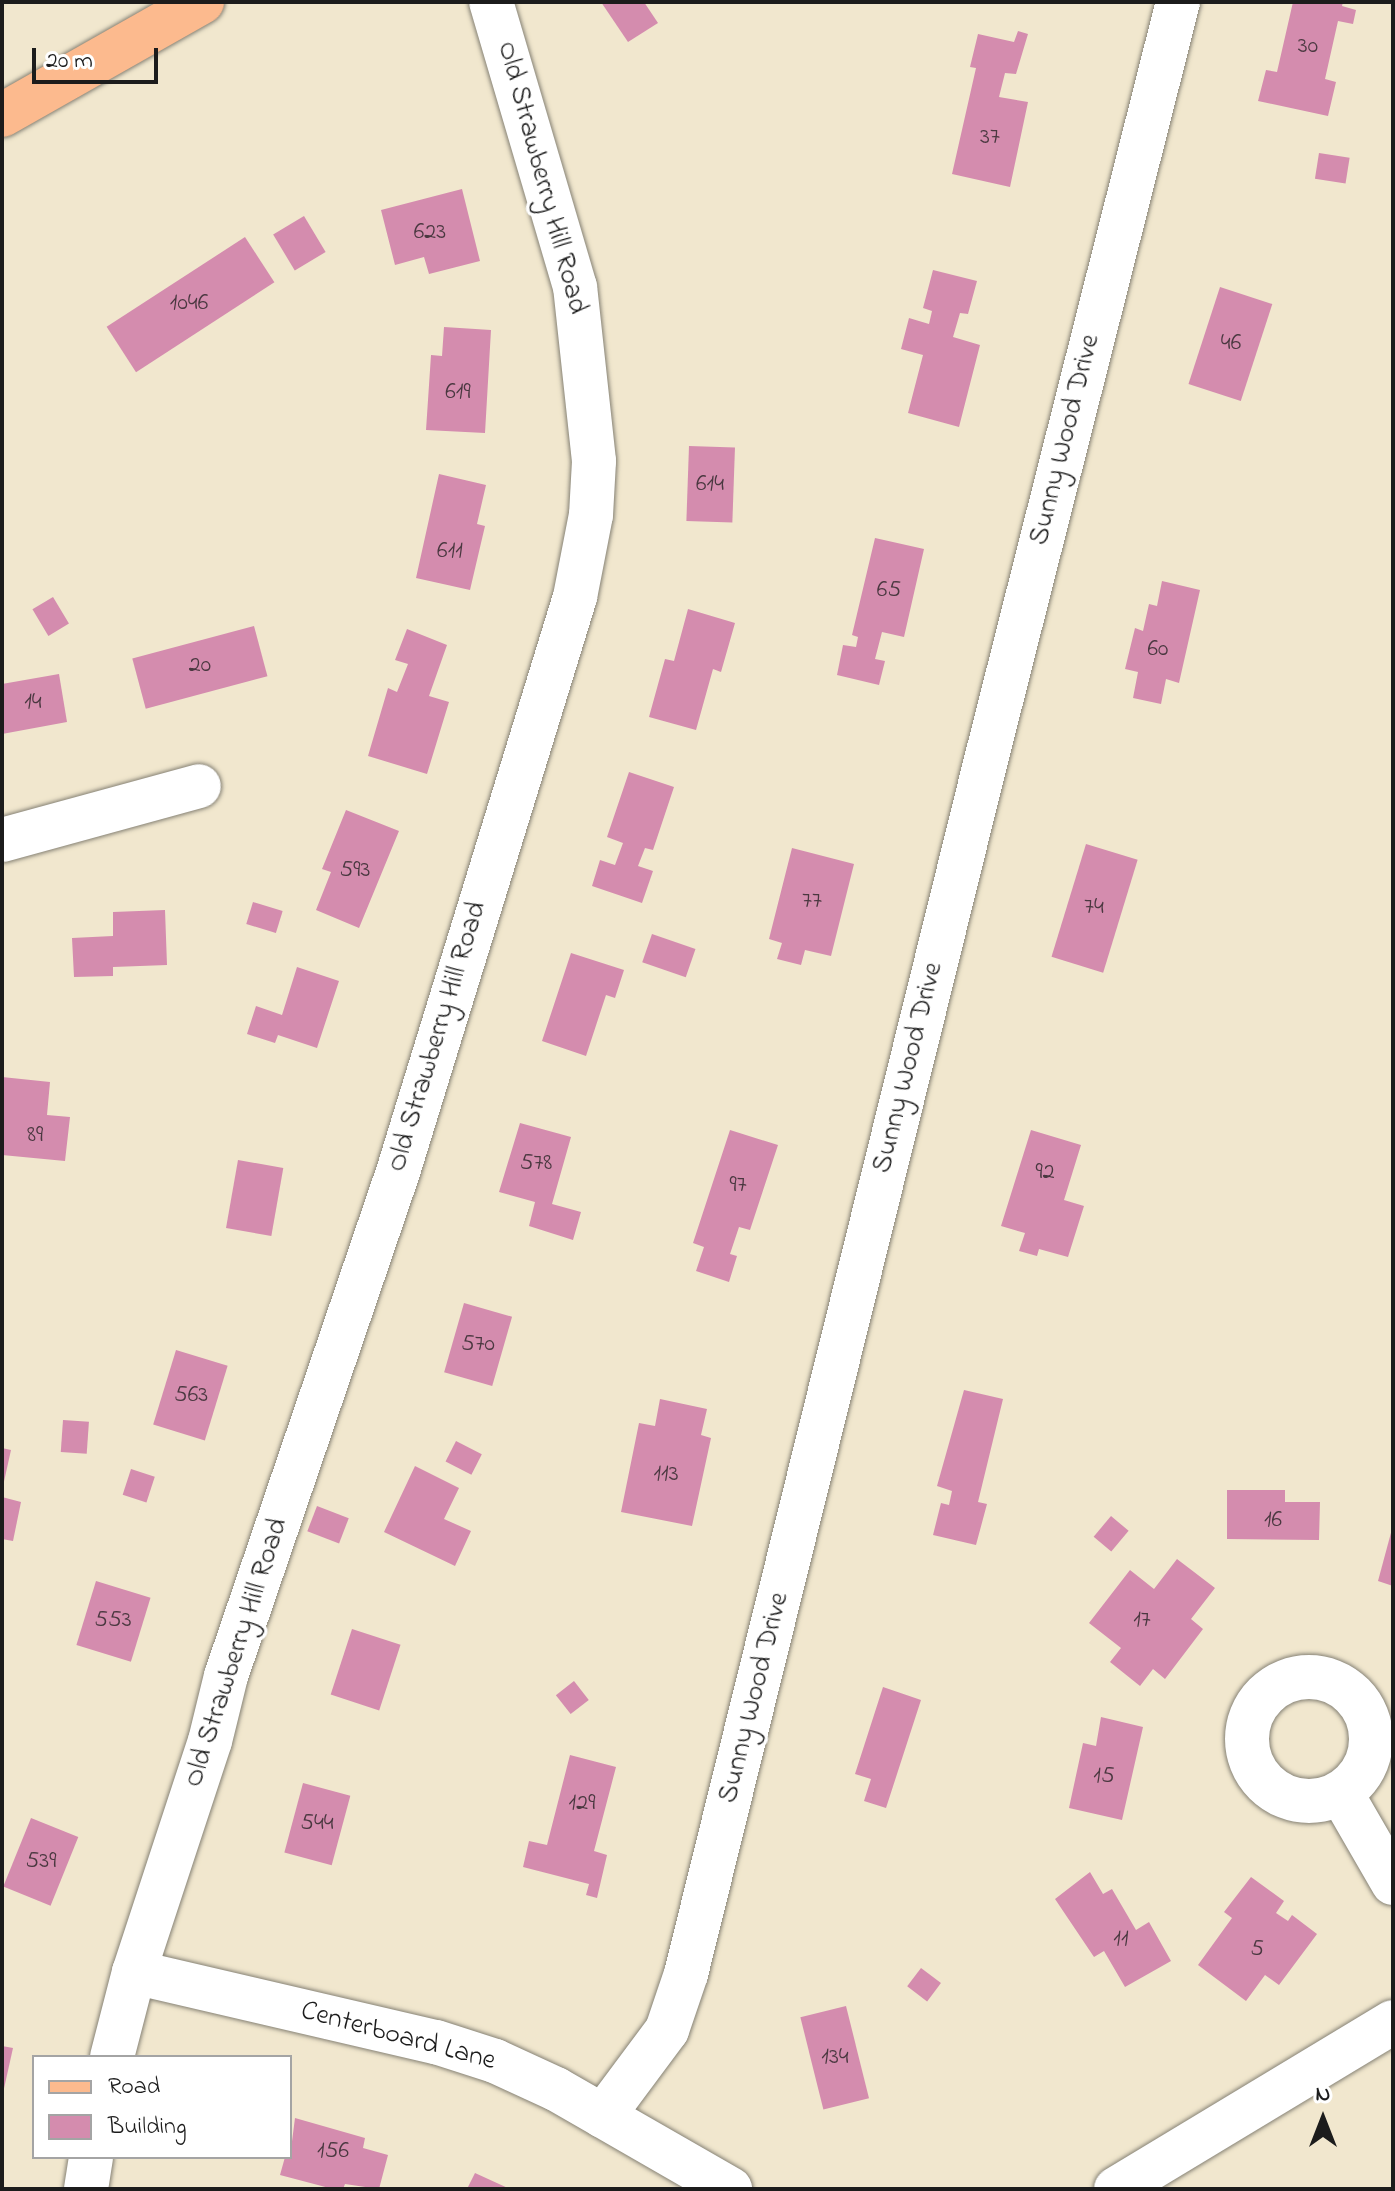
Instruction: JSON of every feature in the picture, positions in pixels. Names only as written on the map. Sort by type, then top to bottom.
[{"type":"main road","points":[[2,115],[202,2]]},
{"type":"street","name":"Old Strawberry Hill Road","points":[[113,2055],[134,1972],[210,1741],[226,1676],[398,1172],[575,597],[591,515],[594,461],[575,287],[491,2]]},
{"type":"street","name":"Sunny Wood Drive","points":[[603,2116],[644,2066],[667,2030],[686,1974],[980,783],[1178,2]]},
{"type":"street","points":[[2,840],[199,786]]},
{"type":"street","points":[[1341,1793],[1393,1883]]},
{"type":"street","name":"Centerboard Lane","points":[[134,1972],[436,2042],[495,2061],[556,2089],[730,2189]]},
{"type":"street","points":[[1116,2189],[1393,2022]]},
{"type":"street","points":[[86,2189],[91,2159]]},
{"type":"building","points":[[601,2],[644,2],[658,23],[628,42]]},
{"type":"building","points":[[1293,2],[1343,2],[1342,6],[1356,10],[1353,24],[1338,21],[1325,79],[1336,82],[1328,116],[1258,101],[1266,70],[1277,72]]},
{"type":"building","points":[[1018,31],[1028,34],[1016,74],[1005,73],[999,97],[1028,102],[1010,187],[952,174],[976,68],[970,67],[978,34],[1014,42]]},
{"type":"building","points":[[1319,153],[1350,158],[1346,184],[1315,179]]},
{"type":"building","points":[[462,189],[480,261],[429,274],[424,257],[395,265],[381,210]]},
{"type":"building","points":[[304,216],[326,252],[295,271],[273,235]]},
{"type":"building","points":[[245,237],[274,282],[136,372],[107,327]]},
{"type":"building","points":[[933,270],[977,281],[968,314],[960,313],[953,337],[980,345],[959,427],[908,413],[923,355],[901,349],[909,318],[929,324],[932,311],[923,308]]},
{"type":"building","points":[[1220,287],[1272,304],[1241,401],[1188,384]]},
{"type":"building","points":[[444,327],[491,330],[485,433],[426,430],[431,355],[442,356]]},
{"type":"building","points":[[689,446],[735,448],[732,523],[686,521]]},
{"type":"building","points":[[439,474],[486,485],[477,524],[485,526],[470,590],[416,578]]},
{"type":"building","points":[[875,538],[924,549],[904,637],[882,632],[875,659],[885,661],[879,685],[837,675],[843,645],[856,647],[858,637],[852,635]]},
{"type":"building","points":[[1162,581],[1200,590],[1179,683],[1166,679],[1161,704],[1133,698],[1138,672],[1125,669],[1135,628],[1143,631],[1149,604],[1157,606]]},
{"type":"building","points":[[53,597],[69,624],[48,636],[32,609]]},
{"type":"building","points":[[688,609],[735,623],[721,672],[713,669],[696,730],[649,717],[665,659],[674,661]]},
{"type":"building","points":[[254,626],[267,676],[146,709],[132,659]]},
{"type":"building","points":[[407,629],[447,645],[429,696],[449,702],[427,774],[368,756],[388,688],[397,692],[408,664],[395,660]]},
{"type":"building","points":[[59,674],[67,722],[2,734],[2,684]]},
{"type":"building","points":[[629,772],[674,787],[653,850],[645,848],[638,866],[653,871],[642,903],[592,886],[600,860],[615,865],[623,843],[607,837]]},
{"type":"building","points":[[346,810],[399,831],[359,928],[316,910],[331,872],[322,869]]},
{"type":"building","points":[[1086,844],[1138,860],[1103,973],[1052,957]]},
{"type":"building","points":[[792,848],[854,864],[831,956],[805,950],[801,965],[777,959],[782,943],[769,939]]},
{"type":"building","points":[[253,902],[283,911],[276,933],[246,924]]},
{"type":"building","points":[[165,910],[167,965],[113,967],[113,976],[74,977],[72,938],[113,936],[113,912]]},
{"type":"building","points":[[652,934],[695,949],[686,977],[642,962]]},
{"type":"building","points":[[571,953],[624,970],[615,998],[606,995],[586,1056],[542,1041]]},
{"type":"building","points":[[297,967],[339,981],[317,1048],[278,1035],[275,1043],[247,1034],[256,1006],[282,1015]]},
{"type":"building","points":[[2,1077],[50,1082],[47,1115],[70,1117],[65,1161],[2,1155]]},
{"type":"building","points":[[520,1123],[571,1137],[552,1204],[581,1212],[573,1240],[529,1226],[535,1202],[499,1192]]},
{"type":"building","points":[[730,1130],[778,1145],[750,1230],[739,1227],[730,1254],[737,1256],[729,1282],[696,1271],[704,1247],[693,1243]]},
{"type":"building","points":[[1031,1130],[1081,1145],[1064,1200],[1084,1206],[1068,1257],[1039,1249],[1037,1256],[1019,1251],[1025,1233],[1001,1226]]},
{"type":"building","points":[[238,1160],[283,1168],[271,1236],[226,1228]]},
{"type":"building","points":[[464,1303],[512,1317],[492,1386],[444,1372]]},
{"type":"building","points":[[176,1350],[228,1366],[205,1440],[153,1425]]},
{"type":"building","points":[[964,1390],[1003,1399],[978,1502],[987,1504],[976,1545],[933,1535],[941,1503],[949,1505],[952,1491],[937,1486]]},
{"type":"building","points":[[660,1399],[707,1409],[701,1435],[711,1438],[692,1526],[621,1512],[639,1423],[655,1426]]},
{"type":"building","points":[[63,1420],[89,1422],[87,1454],[61,1452]]},
{"type":"building","points":[[456,1441],[482,1454],[471,1475],[446,1461]]},
{"type":"building","points":[[2,1448],[11,1450],[3,1486],[2,1486]]},
{"type":"building","points":[[415,1466],[459,1488],[444,1519],[471,1531],[455,1566],[384,1532]]},
{"type":"building","points":[[131,1469],[155,1477],[146,1502],[123,1495]]},
{"type":"building","points":[[1227,1490],[1285,1490],[1285,1502],[1320,1502],[1319,1540],[1227,1539]]},
{"type":"building","points":[[2,1497],[21,1502],[13,1541],[2,1539]]},
{"type":"building","points":[[317,1506],[349,1518],[339,1543],[307,1531]]},
{"type":"building","points":[[1111,1516],[1129,1531],[1111,1551],[1094,1537]]},
{"type":"building","points":[[1393,1530],[1393,1586],[1378,1581]]},
{"type":"building","points":[[1177,1559],[1215,1588],[1191,1619],[1203,1629],[1165,1679],[1153,1669],[1140,1686],[1110,1662],[1121,1648],[1089,1623],[1130,1570],[1154,1589]]},
{"type":"building","points":[[96,1581],[151,1598],[131,1662],[76,1645]]},
{"type":"building","points":[[352,1629],[401,1645],[379,1710],[331,1695]]},
{"type":"building","points":[[574,1681],[589,1700],[571,1714],[556,1695]]},
{"type":"building","points":[[883,1687],[921,1700],[886,1808],[864,1801],[871,1779],[855,1774]]},
{"type":"building","points":[[1101,1717],[1143,1727],[1122,1820],[1069,1808],[1083,1743],[1096,1746]]},
{"type":"building","points":[[570,1755],[616,1767],[594,1851],[607,1855],[597,1898],[586,1895],[589,1884],[523,1867],[529,1841],[547,1845]]},
{"type":"building","points":[[303,1783],[350,1796],[332,1865],[284,1853]]},
{"type":"building","points":[[31,1818],[78,1837],[51,1906],[3,1887]]},
{"type":"building","points":[[1090,1872],[1103,1894],[1112,1889],[1136,1930],[1149,1922],[1171,1961],[1125,1987],[1104,1951],[1094,1957],[1055,1899]]},
{"type":"building","points":[[1251,1877],[1284,1901],[1276,1913],[1288,1921],[1292,1915],[1317,1934],[1279,1985],[1265,1975],[1246,2001],[1198,1965],[1232,1918],[1224,1912]]},
{"type":"building","points":[[921,1968],[941,1983],[927,2001],[907,1986]]},
{"type":"building","points":[[846,2006],[869,2098],[823,2110],[800,2017]]},
{"type":"building","points":[[2,2046],[13,2048],[3,2093],[2,2093]]},
{"type":"building","points":[[295,2118],[365,2138],[363,2148],[388,2155],[379,2189],[345,2184],[343,2189],[333,2189],[280,2175],[284,2159],[292,2159]]},
{"type":"building","points":[[475,2173],[510,2189],[467,2189]]}]
